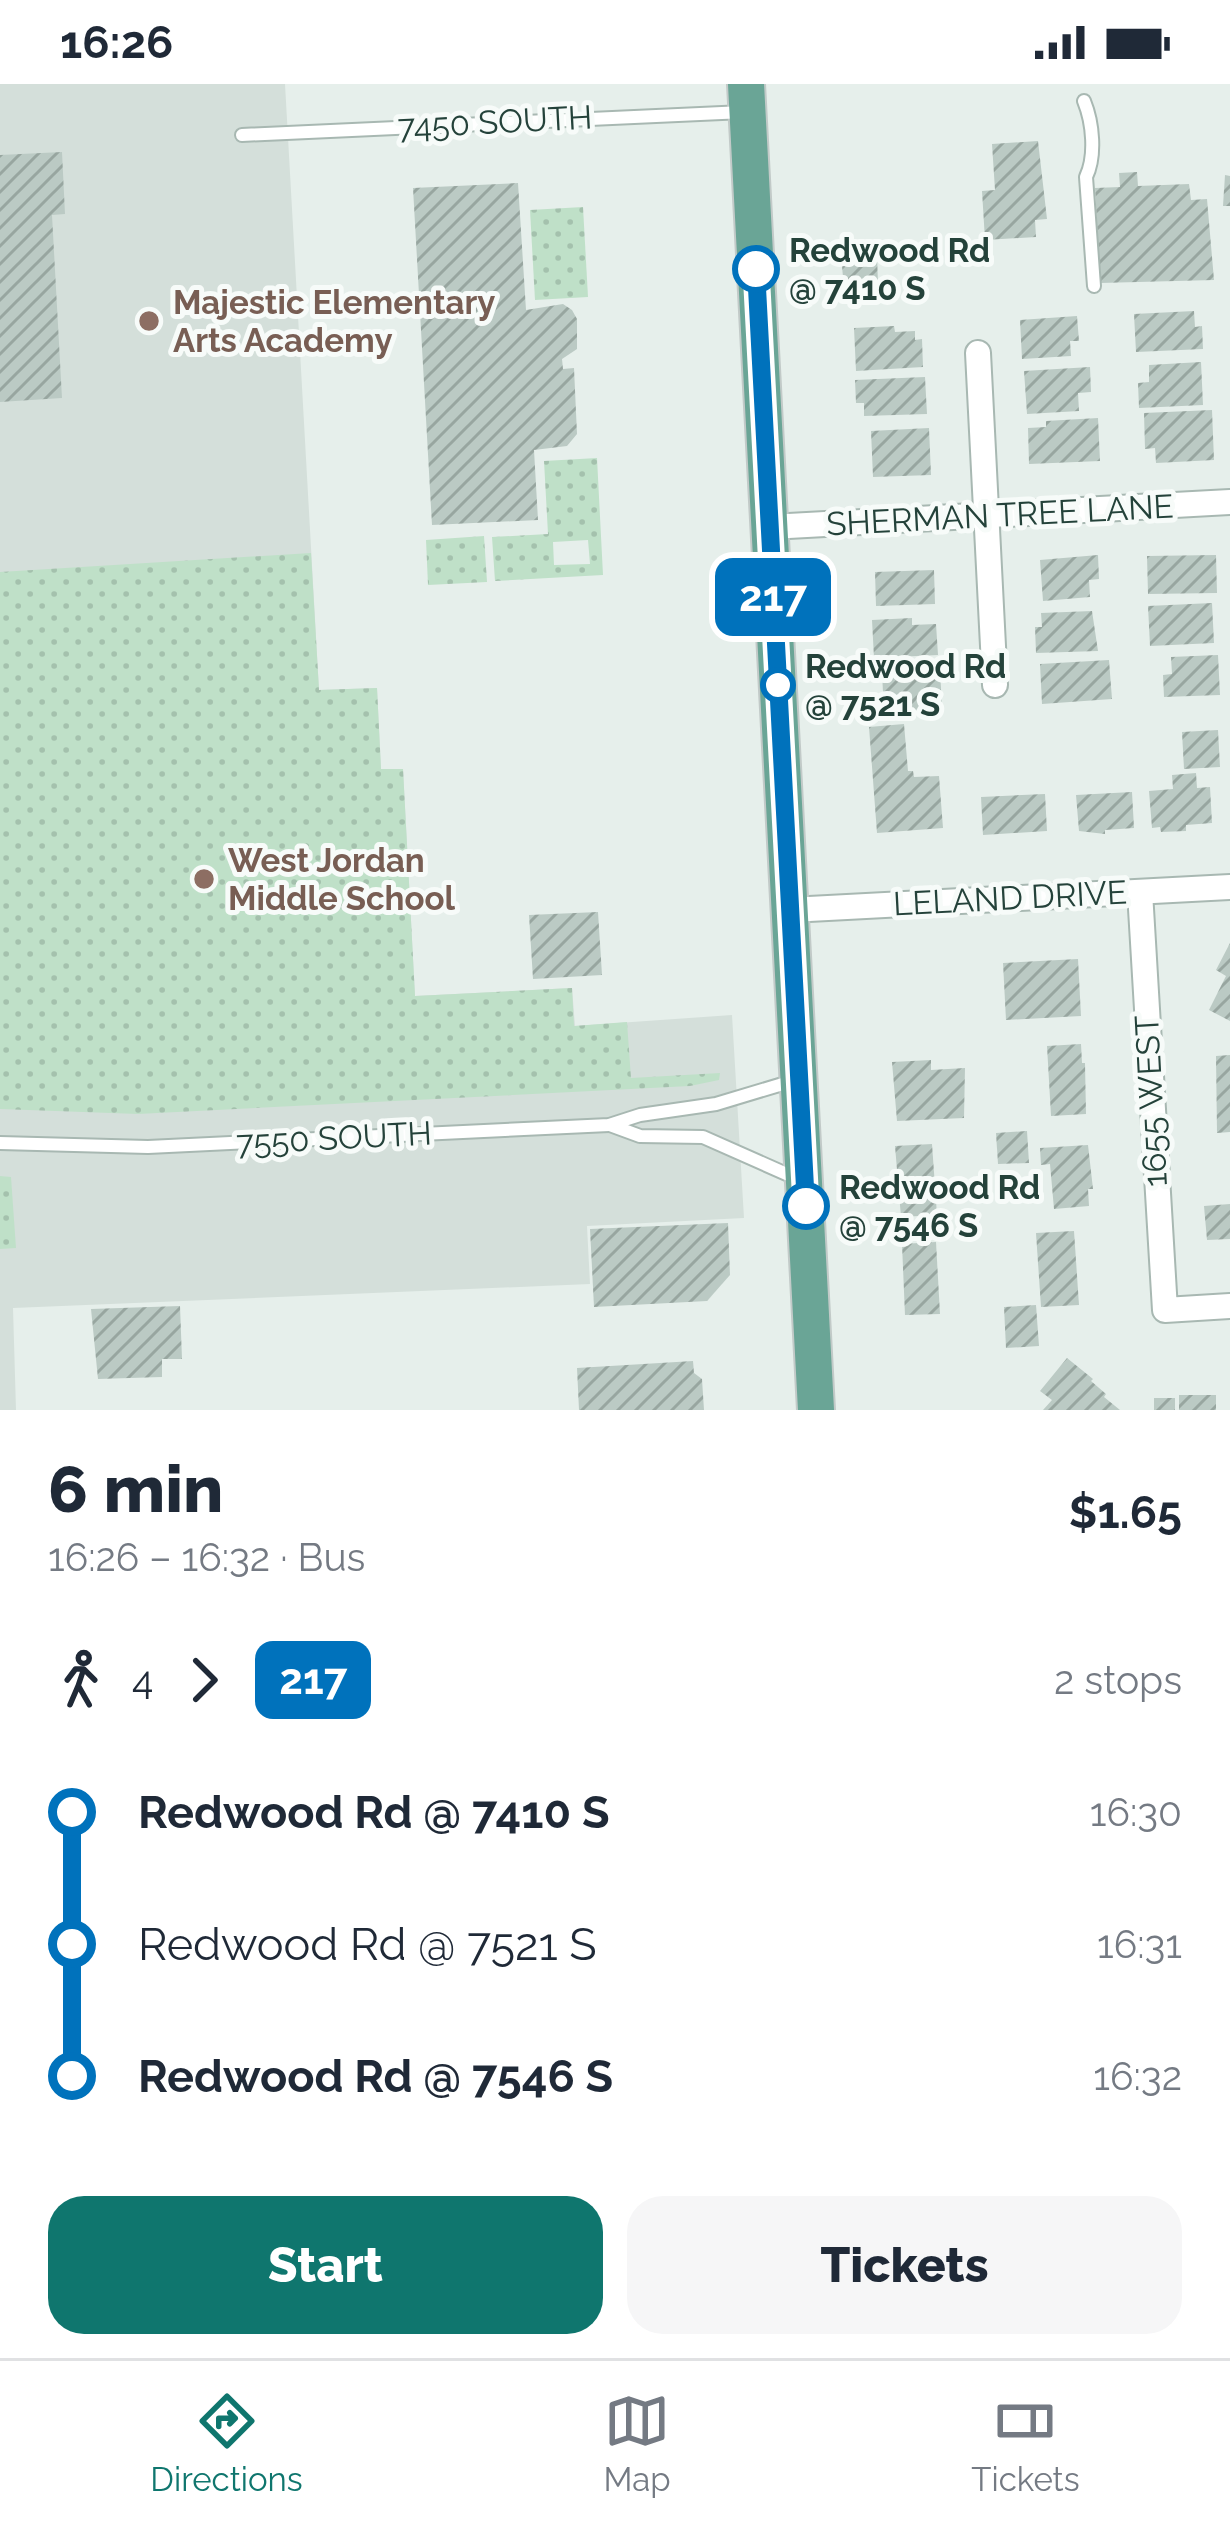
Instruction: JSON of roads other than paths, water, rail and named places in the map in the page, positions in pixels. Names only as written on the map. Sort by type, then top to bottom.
[{"type":"main road","points":[[747,98],[817,1410]]},
{"type":"street","points":[[978,353],[994,685]]},
{"type":"street","name":"SHERMAN TREE LANE","points":[[770,527],[1230,502]]},
{"type":"street","name":"LELAND DRIVE","points":[[790,910],[1230,887]]},
{"type":"street","name":"1655 WEST","points":[[1140,892],[1165,1310],[1230,1306]]},
{"type":"lane","name":"7450 SOUTH","points":[[242,135],[747,98]]},
{"type":"lane","points":[[1084,101],[1093,164],[1087,177],[1094,286]]},
{"type":"lane","name":"7550 SOUTH","points":[[0,1142],[148,1148],[609,1125],[640,1114],[716,1105],[799,1079]]},
{"type":"lane","name":"7550 SOUTH","points":[[609,1125],[640,1136],[703,1137],[804,1181]]},
{"type":"place","name":"Redwood Rd @ 7410 S","points":[[756,269]]},
{"type":"place","name":"Majestic Elementary Arts Academy","points":[[149,321]]},
{"type":"place","name":"Redwood Rd @ 7521 S","points":[[778,685]]},
{"type":"place","name":"West Jordan Middle School","points":[[204,879]]},
{"type":"place","name":"Redwood Rd @ 7546 S","points":[[806,1206]]}]
